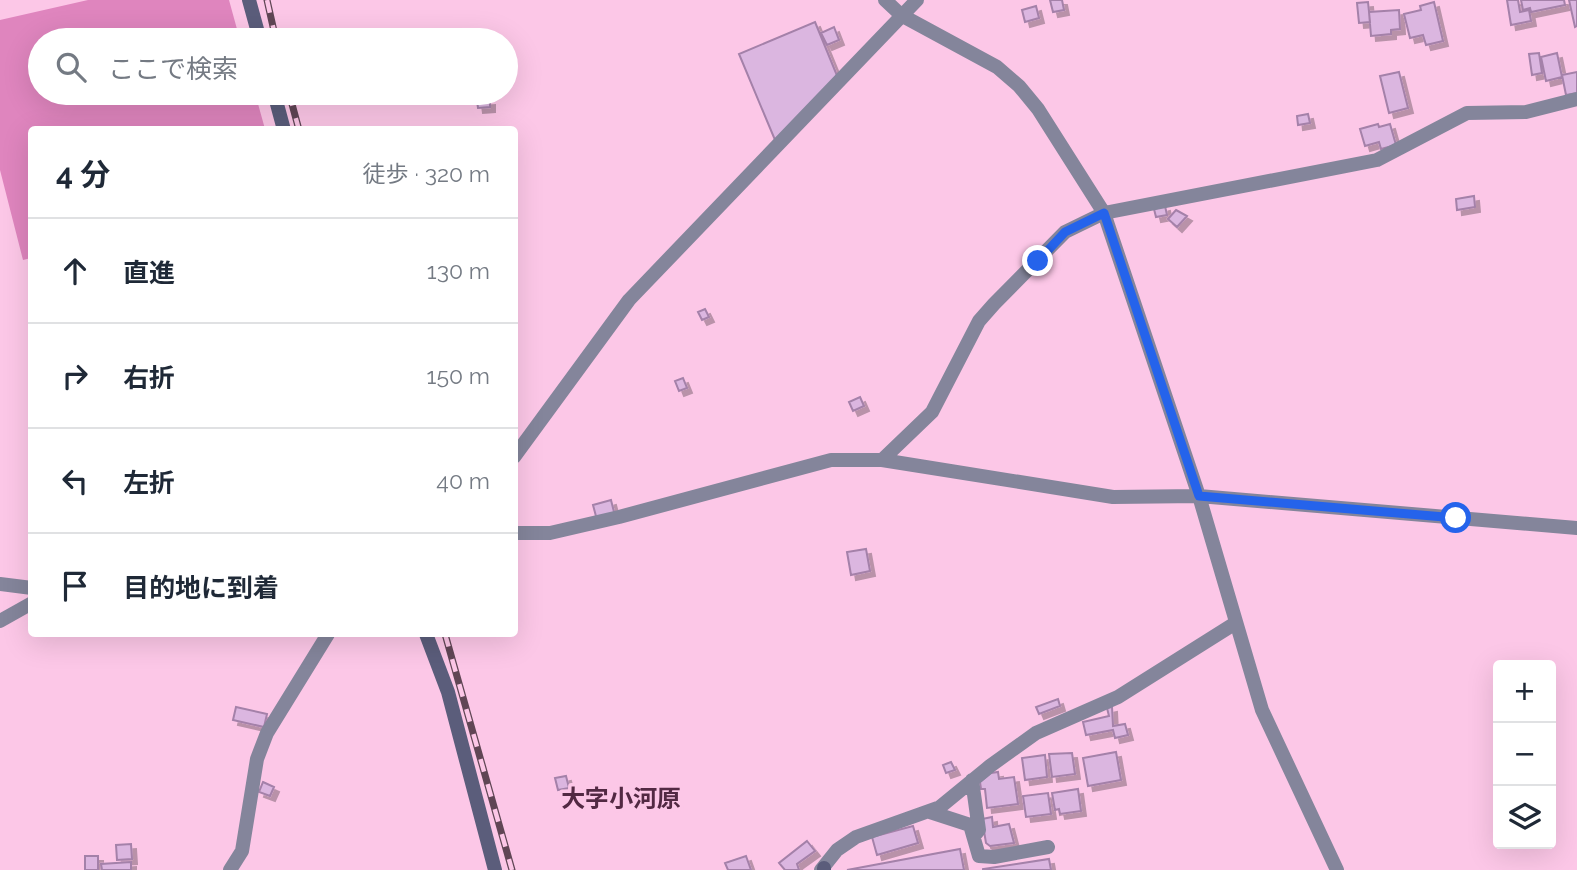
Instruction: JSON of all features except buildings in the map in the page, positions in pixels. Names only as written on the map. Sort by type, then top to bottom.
[{"type":"street","points":[[249,0],[257,28]]},
{"type":"street","points":[[885,0],[901,15],[997,66],[1019,86],[1104,213],[1199,496],[1234,624],[1262,710],[1337,870]]},
{"type":"street","points":[[518,452],[629,300],[825,100],[917,0]]},
{"type":"street","points":[[882,460],[932,412],[979,321],[1065,232],[1104,213],[1377,160],[1467,113],[1526,111],[1577,100]]},
{"type":"street","points":[[277,105],[283,126]]},
{"type":"street","points":[[518,533],[550,533],[619,517],[831,460],[882,460],[1113,497],[1199,496],[1577,528]]},
{"type":"street","points":[[0,584],[28,588]]},
{"type":"street","points":[[0,621],[28,605]]},
{"type":"street","points":[[823,869],[837,850],[856,837],[940,807],[1037,733],[1118,697],[1234,624]]},
{"type":"street","points":[[230,870],[242,851],[257,759],[267,733],[326,637]]},
{"type":"street","points":[[427,637],[448,692],[495,870]]},
{"type":"street","points":[[972,780],[979,830],[974,836]]},
{"type":"street","points":[[930,812],[970,825],[979,856],[994,857],[1048,847]]},
{"type":"shaded area","points":[[88,0],[229,0],[237,28],[28,28],[28,105],[258,105],[264,126],[28,126],[28,259],[23,260],[0,170],[0,20]]},
{"type":"railway","points":[[267,0],[273,28]]},
{"type":"railway","points":[[292,105],[298,126]]},
{"type":"railway","points":[[446,637],[512,870]]},
{"type":"district","name":"大字小河原","points":[[621,798]]},
{"type":"route","points":[[1038,261],[1065,232],[1084,220],[1104,213],[1111,226],[1199,496],[1456,518]]}]
